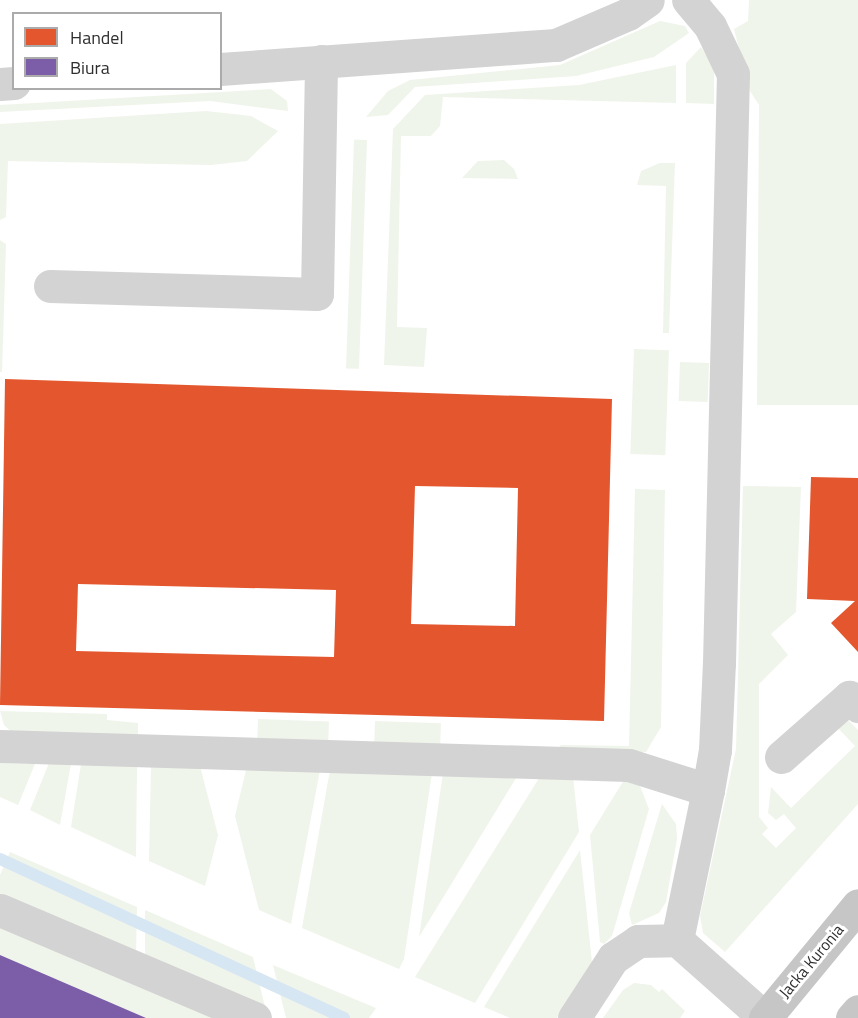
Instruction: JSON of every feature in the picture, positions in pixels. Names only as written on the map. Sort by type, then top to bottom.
[{"type":"main road","name":"Jacka Kuronia","points":[[765,1018],[858,905]]},
{"type":"main road","points":[[852,1018],[858,1011]]},
{"type":"lane","points":[[222,69],[556,45],[628,14],[648,0]]},
{"type":"lane","points":[[677,940],[715,750],[733,74],[710,26],[688,0]]},
{"type":"lane","points":[[50,286],[317,294],[321,61]]},
{"type":"lane","points":[[780,757],[849,697],[858,706]]},
{"type":"lane","points":[[0,746],[629,765],[708,790]]},
{"type":"lane","points":[[0,910],[255,1018]]},
{"type":"lane","points":[[574,1018],[613,958],[638,941],[677,940],[765,1018]]},
{"type":"shaded area","points":[[749,0],[858,0],[858,405],[757,405],[759,105],[750,91],[734,29],[748,21]]},
{"type":"shaded area","points":[[660,21],[685,26],[689,33],[654,57],[576,76],[415,87],[388,115],[366,117],[388,91],[410,80],[560,65]]},
{"type":"shaded area","points":[[701,47],[714,68],[714,104],[686,103],[686,63]]},
{"type":"shaded area","points":[[676,65],[676,103],[443,97],[440,126],[431,136],[401,136],[397,327],[427,328],[424,367],[384,365],[393,129],[425,95],[579,85]]},
{"type":"shaded area","points":[[271,89],[287,101],[288,111],[210,101],[0,112],[0,105]]},
{"type":"shaded area","points":[[206,111],[251,116],[278,131],[247,161],[211,165],[8,161],[6,217],[0,220],[0,124]]},
{"type":"shaded area","points":[[354,140],[367,140],[359,369],[346,368]]},
{"type":"shaded area","points":[[504,160],[514,169],[518,179],[462,178],[478,161]]},
{"type":"shaded area","points":[[660,163],[675,163],[669,333],[663,333],[666,186],[637,185],[641,171]]},
{"type":"shaded area","points":[[0,240],[6,244],[2,372],[0,372]]},
{"type":"shaded area","points":[[634,349],[669,350],[665,455],[630,454]]},
{"type":"shaded area","points":[[680,362],[709,363],[708,402],[679,401]]},
{"type":"shaded area","points":[[743,486],[801,487],[796,612],[771,634],[788,655],[759,684],[759,817],[768,828],[762,834],[776,848],[796,828],[784,814],[776,820],[768,813],[771,787],[791,808],[855,746],[835,725],[846,718],[858,730],[858,804],[725,952],[703,933],[700,916],[736,749]]},
{"type":"shaded area","points":[[635,489],[665,490],[661,727],[646,752],[556,750],[561,745],[629,746]]},
{"type":"shaded area","points":[[0,711],[107,714],[107,720],[138,723],[138,741],[16,736],[4,725]]},
{"type":"shaded area","points":[[258,719],[329,721],[328,744],[257,742]]},
{"type":"shaded area","points":[[375,721],[441,723],[440,747],[374,745]]},
{"type":"shaded area","points":[[0,763],[35,764],[18,805],[0,797]]},
{"type":"shaded area","points":[[49,763],[71,764],[60,825],[30,810]]},
{"type":"shaded area","points":[[81,764],[137,765],[136,857],[71,827]]},
{"type":"shaded area","points":[[151,766],[200,766],[218,835],[205,886],[149,861]]},
{"type":"shaded area","points":[[246,770],[320,770],[291,924],[259,910],[235,816]]},
{"type":"shaded area","points":[[330,770],[432,773],[404,959],[399,969],[302,928]]},
{"type":"shaded area","points":[[443,773],[518,775],[419,937]]},
{"type":"shaded area","points":[[541,775],[573,776],[579,832],[475,1003],[415,977]]},
{"type":"shaded area","points":[[624,780],[640,786],[649,809],[612,936],[604,944],[600,942],[590,835]]},
{"type":"shaded area","points":[[662,804],[676,824],[677,839],[666,902],[659,913],[632,925],[629,913]]},
{"type":"shaded area","points":[[580,850],[592,962],[557,1018],[510,1018],[484,1007]]},
{"type":"shaded area","points":[[10,852],[137,907],[136,954],[0,895],[0,875]]},
{"type":"shaded area","points":[[145,910],[253,957],[266,1011],[145,957]]},
{"type":"shaded area","points":[[0,923],[220,1018],[146,1018],[0,955]]},
{"type":"shaded area","points":[[273,965],[376,1008],[369,1018],[286,1018]]},
{"type":"shaded area","points":[[634,983],[651,985],[659,992],[662,989],[685,1011],[680,1018],[603,1018],[623,990]]},
{"type":"building: Handel","points":[[5,379],[612,399],[604,721],[0,705]],"holes":[[[415,486],[518,488],[515,626],[411,624]],[[78,584],[336,590],[334,657],[76,651]]]},
{"type":"building: Handel","points":[[811,477],[858,478],[858,652],[831,623],[855,601],[807,599]]},
{"type":"building: Biura","points":[[0,955],[146,1018],[0,1018]]},
{"type":"waterway","points":[[0,859],[344,1018]]}]
